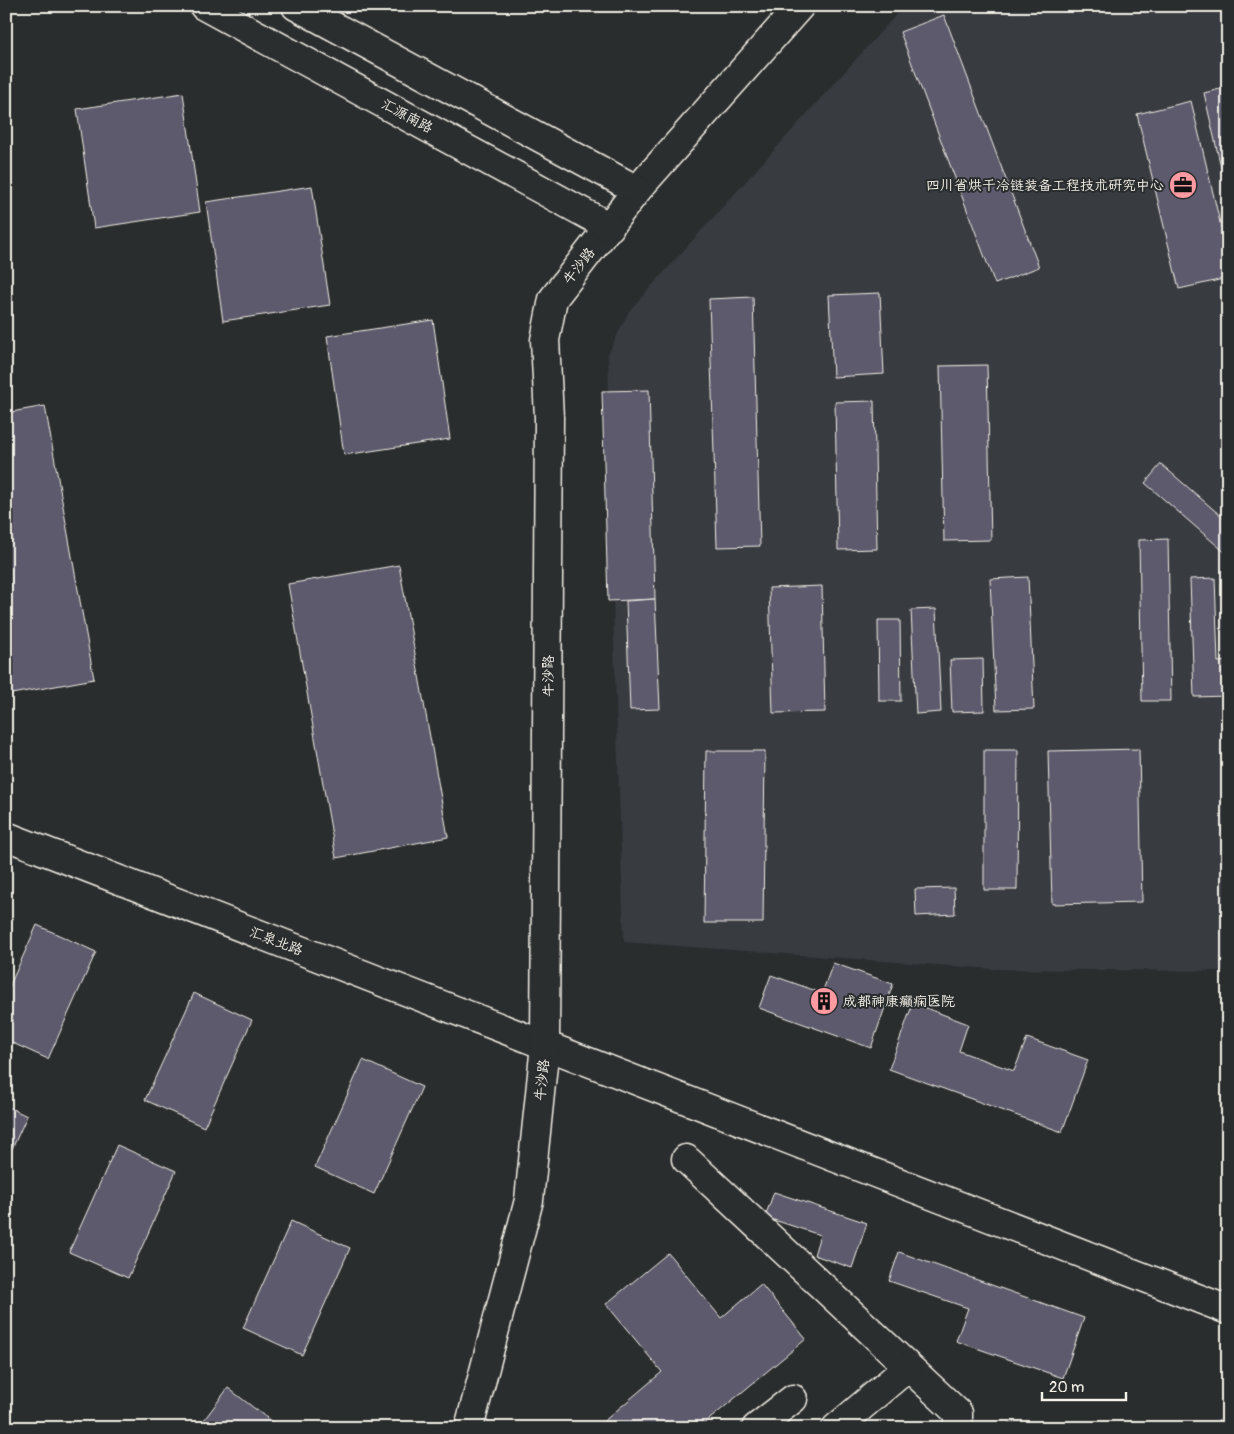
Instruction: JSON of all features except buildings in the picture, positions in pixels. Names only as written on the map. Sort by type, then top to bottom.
[{"type":"street","name":"汇源南路","points":[[204,6],[610,226]]},
{"type":"street","points":[[296,6],[637,190]]},
{"type":"street","name":"牛沙路","points":[[469,1428],[529,1200],[545,1045],[550,417],[545,340],[553,299],[637,190],[800,6]]},
{"type":"street","name":"汇泉北路","points":[[6,836],[1228,1310]]},
{"type":"street","points":[[686,1159],[958,1412],[958,1428]]},
{"type":"street","points":[[836,1428],[908,1367]]},
{"type":"street","points":[[756,1428],[793,1399]]},
{"type":"shaded area","points":[[904,6],[1228,6],[1228,971],[993,969],[624,942],[614,641],[608,354],[629,311]]},
{"type":"place","name":"四川省烘干冷链装备工程技术研究中心","points":[[1183,185]]},
{"type":"place","name":"成都神康癫痫医院","points":[[824,1001]]}]
